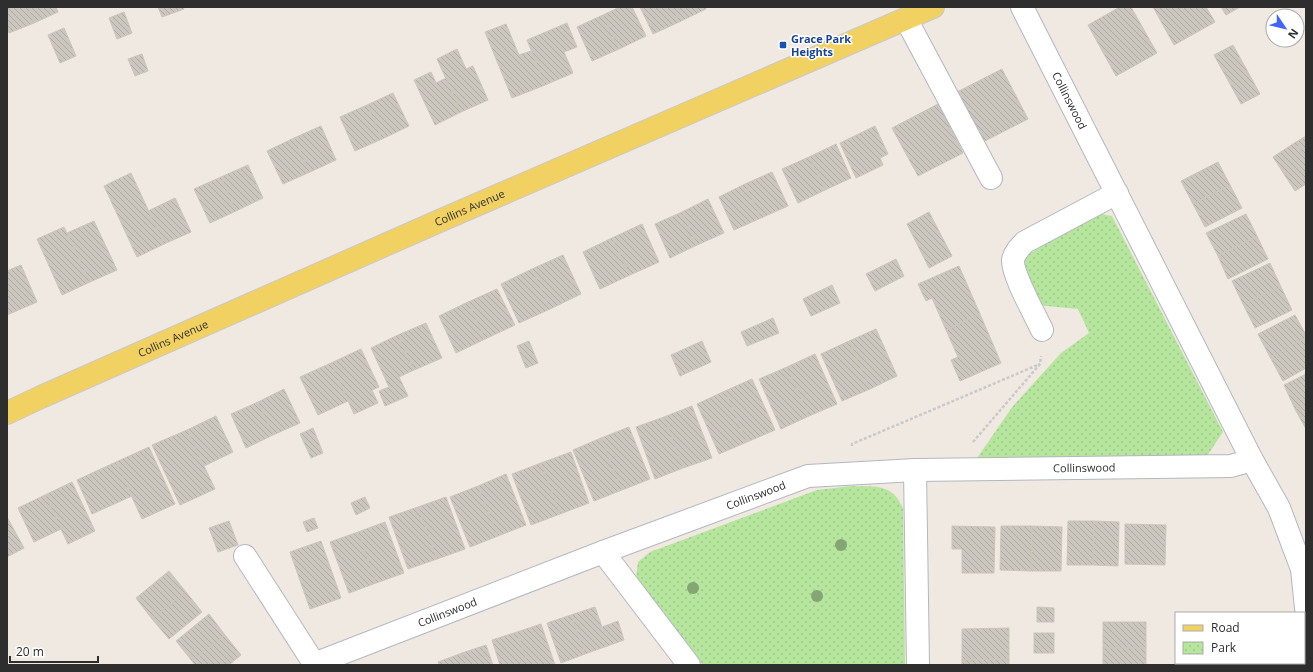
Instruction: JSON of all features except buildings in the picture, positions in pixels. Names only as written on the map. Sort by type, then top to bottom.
[{"type":"main road","name":"Collins Avenue","points":[[7,414],[41,397],[422,229],[933,7]]},
{"type":"street","name":"Collinswood","points":[[1022,7],[1252,460],[1279,508],[1304,569],[1306,608]]},
{"type":"street","points":[[906,19],[990,178]]},
{"type":"street","points":[[1042,330],[1014,271],[1013,259],[1017,250],[1025,242],[1117,193]]},
{"type":"street","name":"Collinswood","points":[[245,556],[314,664],[603,552],[808,476],[915,470],[1231,466],[1252,460]]},
{"type":"street","points":[[915,470],[918,665]]},
{"type":"street","points":[[603,552],[689,665]]},
{"type":"path","points":[[949,470],[1040,364],[1042,330]]},
{"type":"path","points":[[859,473],[852,444],[1040,364]]},
{"type":"green space","points":[[1095,213],[1112,216],[1223,432],[1207,456],[977,458],[1013,406],[1061,353],[1089,333],[1078,309],[1036,305],[1025,277],[1023,258]]},
{"type":"green space","points":[[852,486],[875,487],[888,490],[899,500],[903,508],[905,665],[703,665],[636,578],[638,562],[650,552],[817,490]]},
{"type":"place","name":"Grace Park Heights","points":[[783,45]]}]
